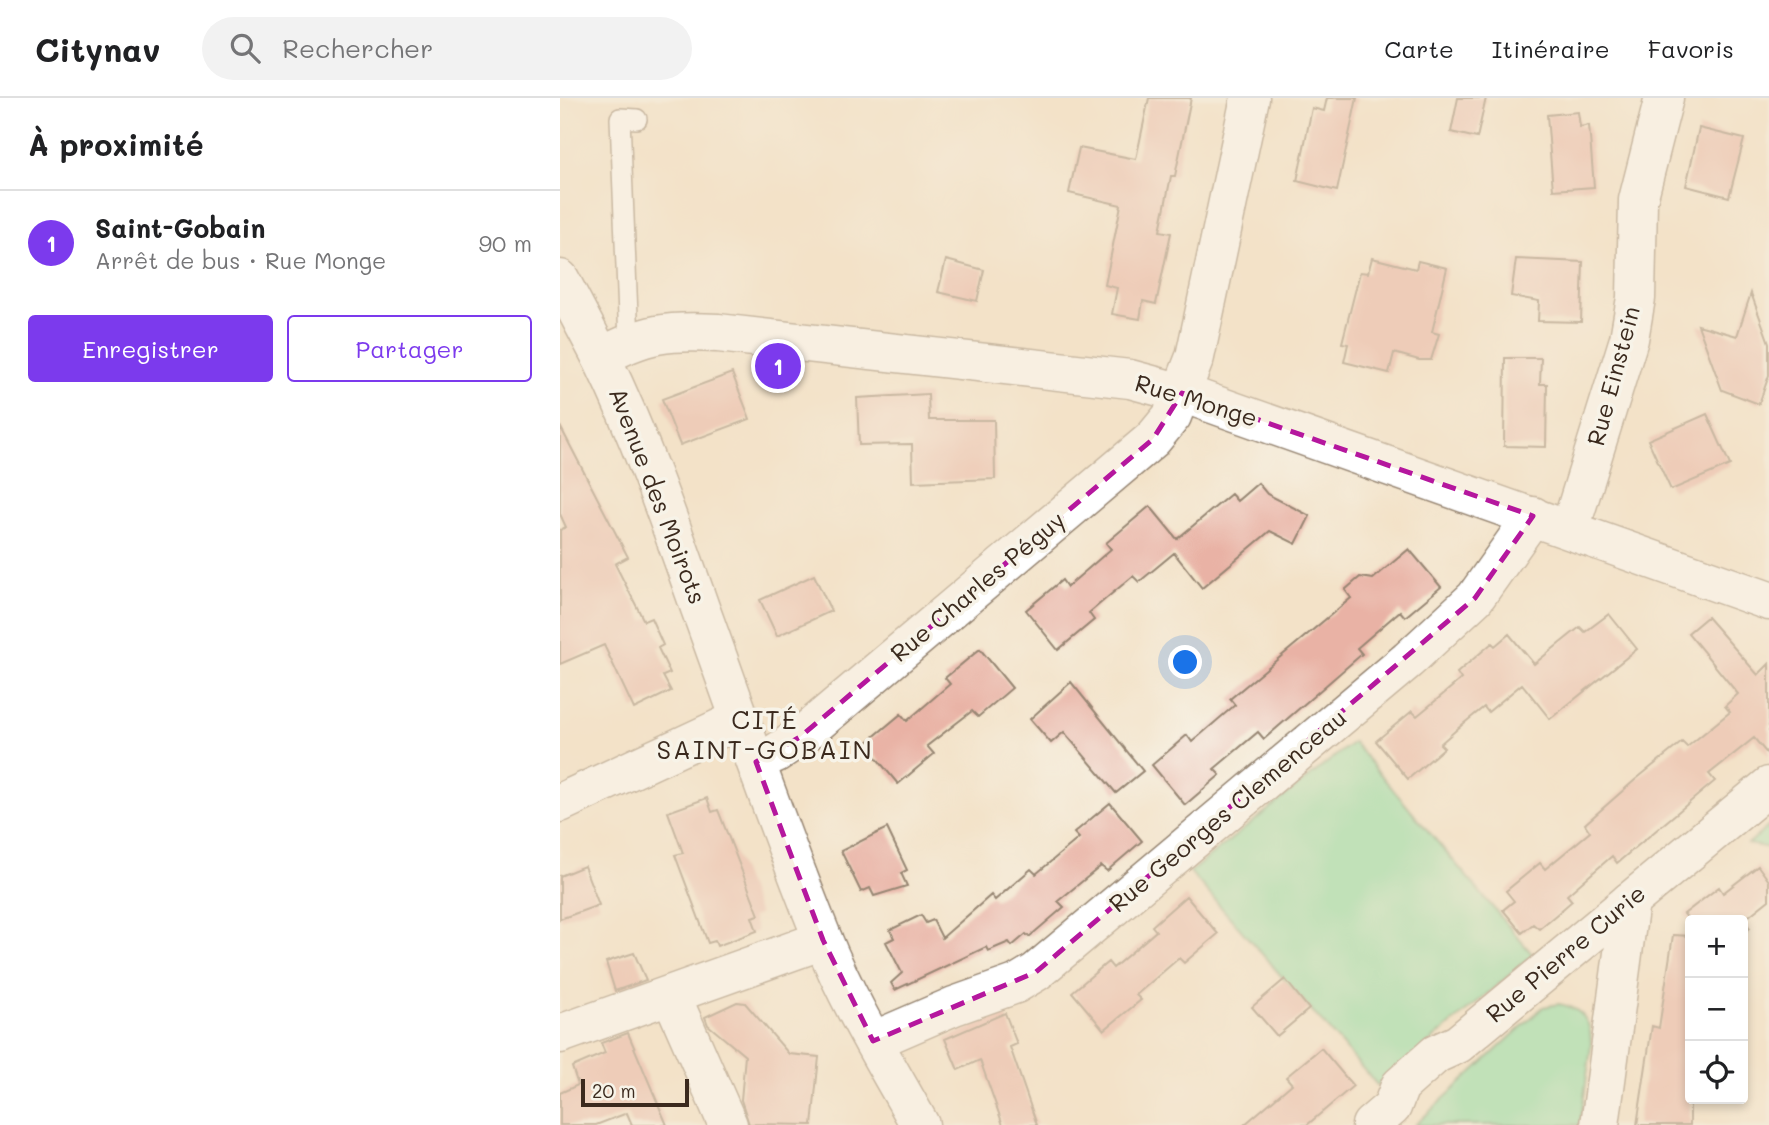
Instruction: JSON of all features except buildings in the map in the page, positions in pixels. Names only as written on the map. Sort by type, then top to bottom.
[{"type":"street","name":"Rue Charles Péguy","points":[[756,762],[800,737],[1153,439],[1172,416],[1196,352],[1250,98]]},
{"type":"street","name":"Rue Einstein","points":[[1570,528],[1629,339],[1636,298],[1638,200],[1664,98]]},
{"type":"street","name":"Avenue des Moirots","points":[[560,279],[615,349],[649,464],[823,940],[873,1041],[920,1125]]},
{"type":"street","name":"Rue Monge","points":[[615,349],[660,334],[685,331],[718,332],[1130,379],[1182,393],[1570,528],[1769,601]]},
{"type":"street","name":"Rue Georges Clemenceau","points":[[873,1041],[954,1006],[1016,984],[1036,972],[1408,660],[1466,607],[1533,516]]},
{"type":"street","points":[[560,803],[740,719]]},
{"type":"street","name":"Rue Pierre Curie","points":[[1371,1125],[1392,1107],[1400,1086],[1436,1055],[1458,1044],[1769,786]]},
{"type":"street","points":[[1600,1125],[1630,901]]},
{"type":"street","points":[[560,1034],[823,940]]},
{"type":"street","points":[[671,995],[728,1125]]},
{"type":"lane","points":[[615,349],[621,118],[637,119]]},
{"type":"highlighted area","points":[[1182,393],[1533,516],[1475,598],[1036,972],[873,1041],[823,940],[756,762],[800,737],[1153,439]]},
{"type":"green space","points":[[1353,742],[1533,955],[1378,1086],[1190,872]]},
{"type":"green space","points":[[1769,826],[1769,848],[1748,844]]},
{"type":"green space","points":[[1559,1004],[1581,1014],[1590,1030],[1590,1052],[1580,1125],[1415,1125],[1543,1007]]},
{"type":"place","name":"Saint-Gobain","points":[[778,366]]},
{"type":"district","name":"CITÉ SAINT-GOBAIN","points":[[765,735]]}]
